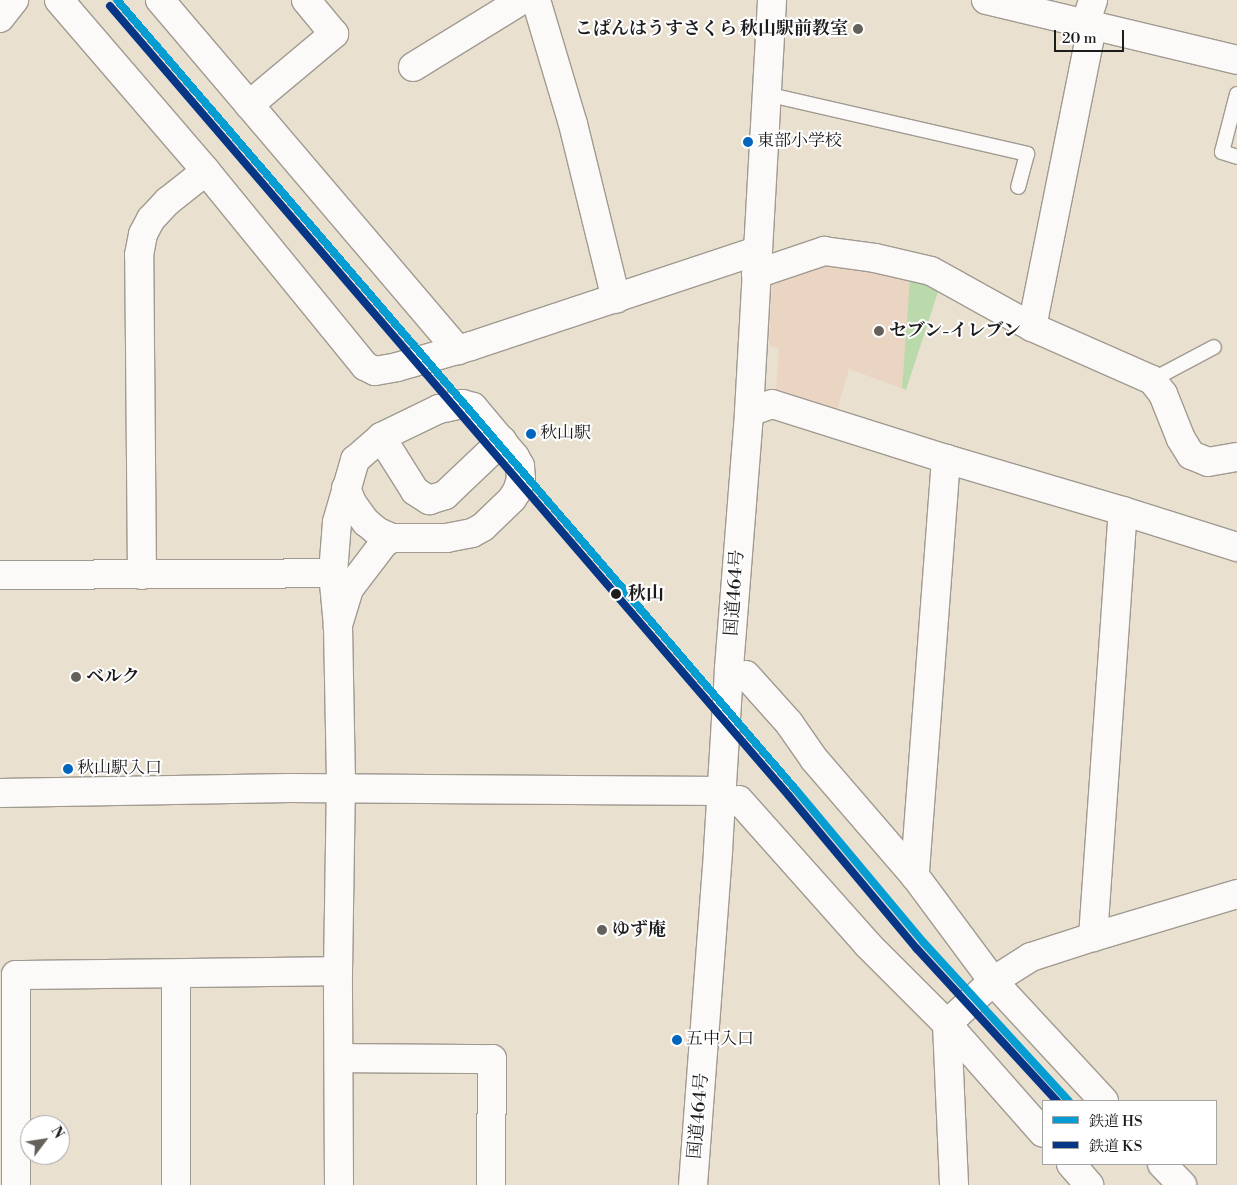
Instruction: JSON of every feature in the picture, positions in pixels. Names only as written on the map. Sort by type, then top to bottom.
[{"type":"main road","points":[[0,18],[14,0]]},
{"type":"main road","points":[[59,0],[206,171],[365,366],[374,371],[397,367],[458,350],[616,299],[757,263],[824,251],[875,258],[931,271],[1032,327],[1152,380],[1163,394],[1181,439],[1191,455],[1208,462],[1237,457]]},
{"type":"main road","points":[[160,0],[458,350]]},
{"type":"main road","points":[[249,105],[334,34],[306,0]]},
{"type":"main road","points":[[413,67],[522,0]]},
{"type":"main road","points":[[536,0],[573,124],[616,299]]},
{"type":"main road","name":"国道464号","points":[[693,1185],[730,795],[729,668],[749,412],[772,0]]},
{"type":"main road","points":[[986,0],[1090,17],[1237,60]]},
{"type":"main road","points":[[1032,327],[1090,17]]},
{"type":"main road","points":[[142,575],[139,255],[143,234],[151,219],[168,201],[206,171]]},
{"type":"main road","points":[[339,1185],[340,1058],[338,971],[342,788],[338,626],[333,573],[337,522],[346,488],[356,460],[382,437],[439,409],[462,404],[474,408],[520,466],[521,480],[512,499],[483,527],[462,537],[392,538],[378,532],[362,518],[352,503],[346,488]]},
{"type":"main road","points":[[749,412],[772,404],[946,459],[1237,546]]},
{"type":"main road","points":[[382,437],[415,491],[429,500],[445,495],[502,441]]},
{"type":"main road","points":[[916,876],[946,459]]},
{"type":"main road","points":[[1093,937],[1123,511]]},
{"type":"main road","points":[[338,626],[349,590],[376,552],[392,538]]},
{"type":"main road","points":[[0,575],[333,573]]},
{"type":"main road","points":[[746,674],[789,723],[814,759],[916,876],[993,981],[1103,1100]]},
{"type":"main road","points":[[0,793],[342,788],[730,795],[868,945],[947,1024],[1042,1132]]},
{"type":"main road","points":[[954,1185],[947,1024],[993,981],[1031,957],[1237,894]]},
{"type":"main road","points":[[16,1185],[16,975],[338,971]]},
{"type":"main road","points":[[176,974],[176,1185]]},
{"type":"main road","points":[[340,1058],[492,1059],[491,1185]]},
{"type":"main road","points":[[1072,1165],[1089,1185]]},
{"type":"main road","points":[[1163,1165],[1182,1185]]},
{"type":"lane","points":[[766,94],[1027,154],[1018,188]]},
{"type":"lane","points":[[1237,94],[1222,152],[1237,156]]},
{"type":"lane","points":[[1152,380],[1214,347]]},
{"type":"path","points":[[547,510],[556,521]]},
{"type":"shaded area","points":[[830,266],[910,279],[906,390],[849,369],[834,420],[785,403],[776,391],[779,349],[769,346],[772,284],[798,268]]},
{"type":"green space","points":[[910,279],[939,289],[906,390],[902,388]]},
{"type":"rail line","name":"HS","points":[[117,0],[796,790],[924,943],[1068,1100]]},
{"type":"rail line","name":"KS","points":[[110,6],[789,796],[917,949],[1056,1100]]},
{"type":"place","name":"こぱんはうすさくら 秋山駅前教室","points":[[858,29]]},
{"type":"place","name":"東部小学校","points":[[748,142]]},
{"type":"place","name":"セブン-イレブン","points":[[879,331]]},
{"type":"place","name":"秋山駅","points":[[531,434]]},
{"type":"place","name":"秋山","points":[[616,594]]},
{"type":"place","name":"ベルク","points":[[76,677]]},
{"type":"place","name":"秋山駅入口","points":[[68,769]]},
{"type":"place","name":"ゆず庵","points":[[602,930]]},
{"type":"place","name":"五中入口","points":[[677,1040]]}]
